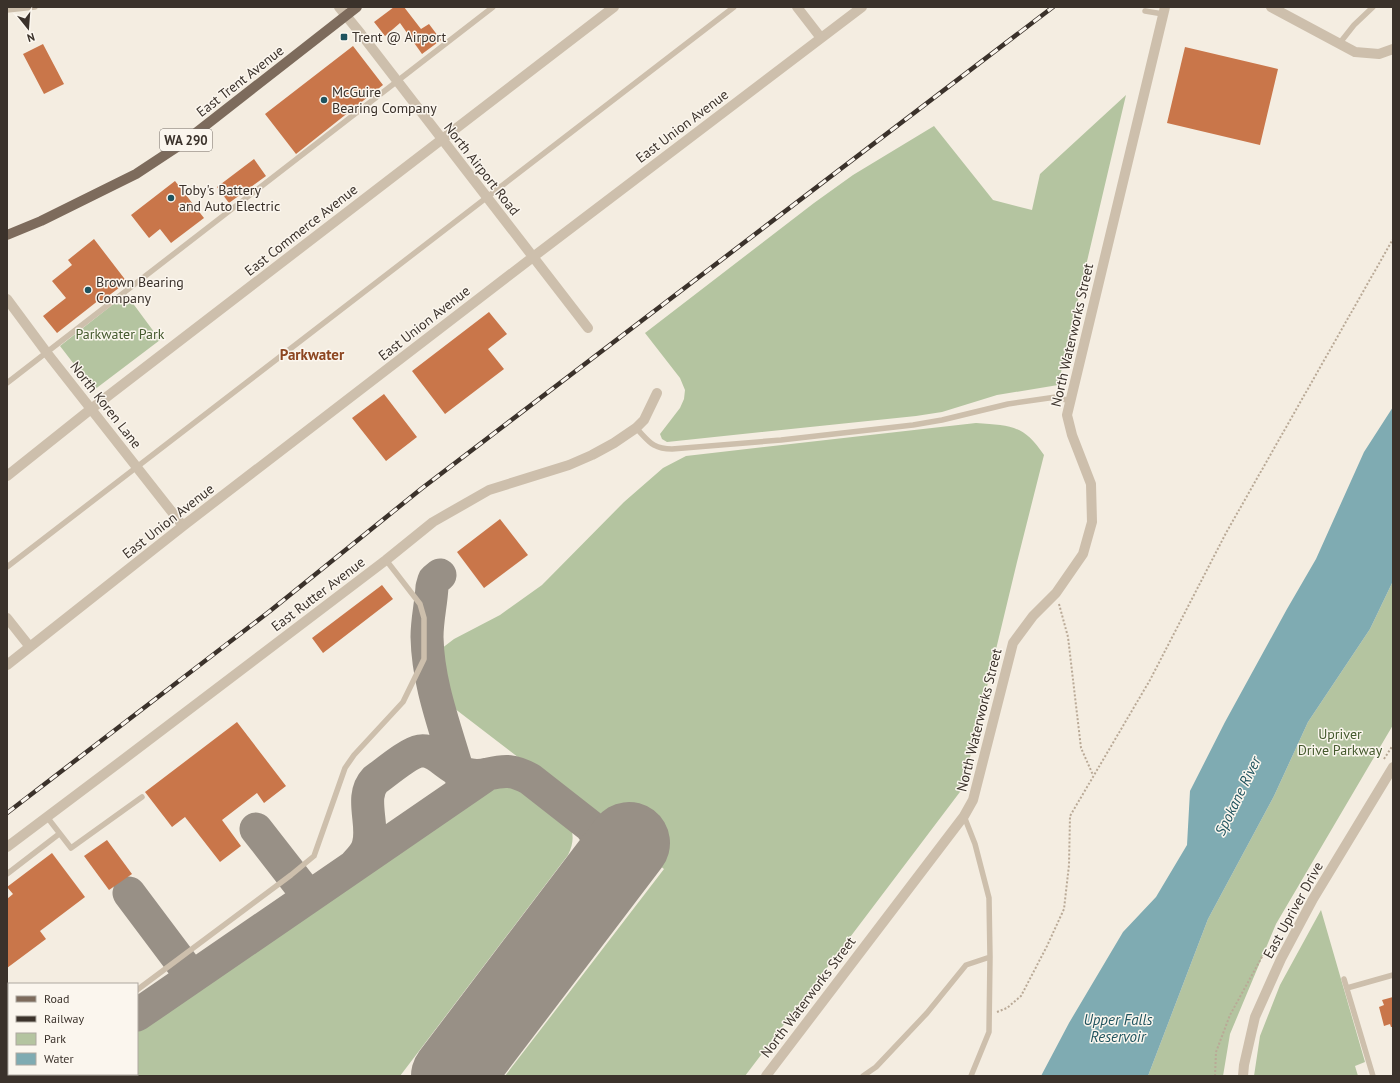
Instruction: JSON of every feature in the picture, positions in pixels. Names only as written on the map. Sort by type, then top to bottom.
[{"type":"main road","name":"East Trent Avenue","points":[[7,235],[41,221],[136,174],[183,143],[357,7]]},
{"type":"street","name":"North Airport Road","points":[[339,7],[588,328]]},
{"type":"street","name":"East Commerce Avenue","points":[[7,476],[91,409],[614,7]]},
{"type":"street","points":[[797,7],[821,38]]},
{"type":"street","name":"East Union Avenue","points":[[7,665],[183,526],[862,7]]},
{"type":"street","points":[[1271,7],[1355,52],[1379,54],[1393,49]]},
{"type":"street","name":"North Waterworks Street","points":[[766,1076],[964,816],[973,800],[1013,643],[1033,616],[1056,593],[1083,554],[1092,522],[1091,484],[1072,435],[1067,415],[1164,10]]},
{"type":"street","name":"North Koren Lane","points":[[7,299],[47,353],[183,526]]},
{"type":"street","name":"East Rutter Avenue","points":[[7,847],[386,560],[433,522],[488,490],[563,467],[592,455],[614,443],[636,428],[649,410],[657,393]]},
{"type":"street","points":[[7,618],[30,647]]},
{"type":"street","name":"East Upriver Drive","points":[[1242,1076],[1255,1017],[1281,959],[1313,899],[1393,767]]},
{"type":"lane","points":[[7,10],[34,7]]},
{"type":"lane","points":[[7,383],[493,7]]},
{"type":"lane","points":[[7,567],[734,7]]},
{"type":"lane","points":[[1339,44],[1354,25],[1373,7]]},
{"type":"lane","points":[[1145,11],[1164,10]]},
{"type":"lane","points":[[636,428],[652,445],[660,448],[672,449],[781,440],[913,425],[942,420],[1008,404],[1056,397],[1070,401]]},
{"type":"lane","points":[[138,989],[291,875],[314,856],[345,768],[354,755],[404,702],[424,660],[424,618],[420,604],[386,560]]},
{"type":"lane","points":[[47,817],[70,848],[142,797]]},
{"type":"lane","points":[[964,816],[975,844],[989,898],[989,1032],[971,1076]]},
{"type":"lane","points":[[7,874],[60,834]]},
{"type":"lane","points":[[863,1076],[876,1067],[928,1013],[966,965],[990,957]]},
{"type":"lane","points":[[1347,988],[1393,975]]},
{"type":"lane","points":[[1344,979],[1373,1076]]},
{"type":"path","points":[[989,1016],[1007,1008],[1021,996],[1064,909],[1069,865],[1070,816],[1150,680],[1226,533],[1393,239]]},
{"type":"path","points":[[1056,593],[1068,637],[1081,748],[1094,775]]},
{"type":"green space","points":[[1126,95],[1058,385],[997,395],[942,412],[916,416],[667,442],[662,439],[660,434],[680,408],[684,399],[685,390],[680,378],[645,333],[814,203],[853,175],[934,126],[993,200],[1032,210],[1040,174]]},
{"type":"green space","name":"Parkwater Park","points":[[126,294],[160,340],[94,390],[60,346]]},
{"type":"green space","points":[[976,423],[1015,428],[1029,437],[1044,455],[967,770],[969,780],[745,1076],[505,1076],[664,869],[450,705],[443,686],[437,652],[454,639],[500,615],[542,585],[624,502],[663,468],[686,456]]},
{"type":"green space","name":"Upriver Drive Parkway","points":[[1393,581],[1393,725],[1276,924],[1230,1034],[1223,1076],[1148,1076],[1208,919],[1274,796],[1308,722],[1370,629]]},
{"type":"green space","points":[[507,778],[515,780],[569,822],[573,838],[570,851],[400,1076],[67,1076],[138,1075],[138,1026],[490,782]]},
{"type":"green space","points":[[1321,910],[1365,1062],[1355,1066],[1358,1076],[1254,1076],[1260,1036],[1280,985]]},
{"type":"water","name":"Upper Falls Reservoir","points":[[1393,407],[1393,581],[1370,629],[1308,722],[1274,796],[1208,919],[1148,1076],[1041,1076],[1069,1023],[1123,932],[1156,897],[1187,845],[1190,791],[1225,722],[1316,559],[1364,452]]},
{"type":"building","points":[[394,7],[404,7],[421,29],[429,24],[441,40],[422,54],[400,23],[385,36],[374,22]]},
{"type":"building","points":[[43,44],[64,84],[44,94],[23,54]]},
{"type":"building","name":"McGuire Bearing Company","points":[[353,46],[383,85],[296,154],[265,114]]},
{"type":"building","points":[[1185,47],[1278,69],[1260,145],[1167,123]]},
{"type":"building","points":[[254,159],[266,176],[229,203],[217,187]]},
{"type":"building","name":"Toby's Battery and Auto Electric","points":[[175,181],[204,218],[171,243],[160,229],[149,238],[131,215]]},
{"type":"building","name":"Brown Bearing Company","points":[[94,239],[127,282],[100,302],[99,300],[57,333],[43,316],[66,298],[52,281],[72,265],[68,260]]},
{"type":"building","points":[[489,312],[507,334],[488,349],[504,369],[445,414],[412,371]]},
{"type":"building","points":[[384,394],[417,437],[386,461],[352,418]]},
{"type":"building","points":[[500,519],[528,555],[484,588],[457,552]]},
{"type":"building","points":[[382,585],[393,599],[323,653],[312,638]]},
{"type":"building","points":[[237,722],[286,786],[264,803],[257,793],[222,820],[241,846],[220,862],[185,817],[172,827],[145,792]]},
{"type":"building","points":[[107,840],[132,874],[109,890],[84,856]]},
{"type":"building","points":[[52,853],[85,897],[40,931],[46,939],[7,968],[7,899],[13,894],[7,887]]},
{"type":"building","points":[[1393,997],[1393,1027],[1391,1027],[1390,1024],[1384,1026],[1379,1007],[1384,1005],[1382,1000]]},
{"type":"taxiway","points":[[440,575],[434,580],[432,587],[427,631],[428,654],[430,672],[438,705],[458,772]]},
{"type":"taxiway","points":[[354,866],[367,849],[370,838],[368,803],[370,787],[375,780],[403,759],[420,751],[428,751],[457,770],[466,774],[488,774]]},
{"type":"taxiway","points":[[138,1014],[488,774],[514,772],[530,779],[590,826],[598,838],[602,851],[603,865],[601,879]]},
{"type":"taxiway","points":[[256,829],[309,897]]},
{"type":"taxiway","points":[[129,893],[192,977]]},
{"type":"runway","points":[[452,1076],[629,843]]},
{"type":"railway","points":[[7,813],[270,611],[421,489],[1053,7]]},
{"type":"place","name":"Trent @ Airport","points":[[344,37]]},
{"type":"place","name":"McGuire Bearing Company","points":[[324,100]]},
{"type":"place","name":"Toby's Battery and Auto Electric","points":[[171,198]]},
{"type":"place","name":"Brown Bearing Company","points":[[88,290]]},
{"type":"district","name":"Parkwater","points":[[312,355]]},
{"type":"water label","name":"Spokane River","points":[[1238,796]]}]
